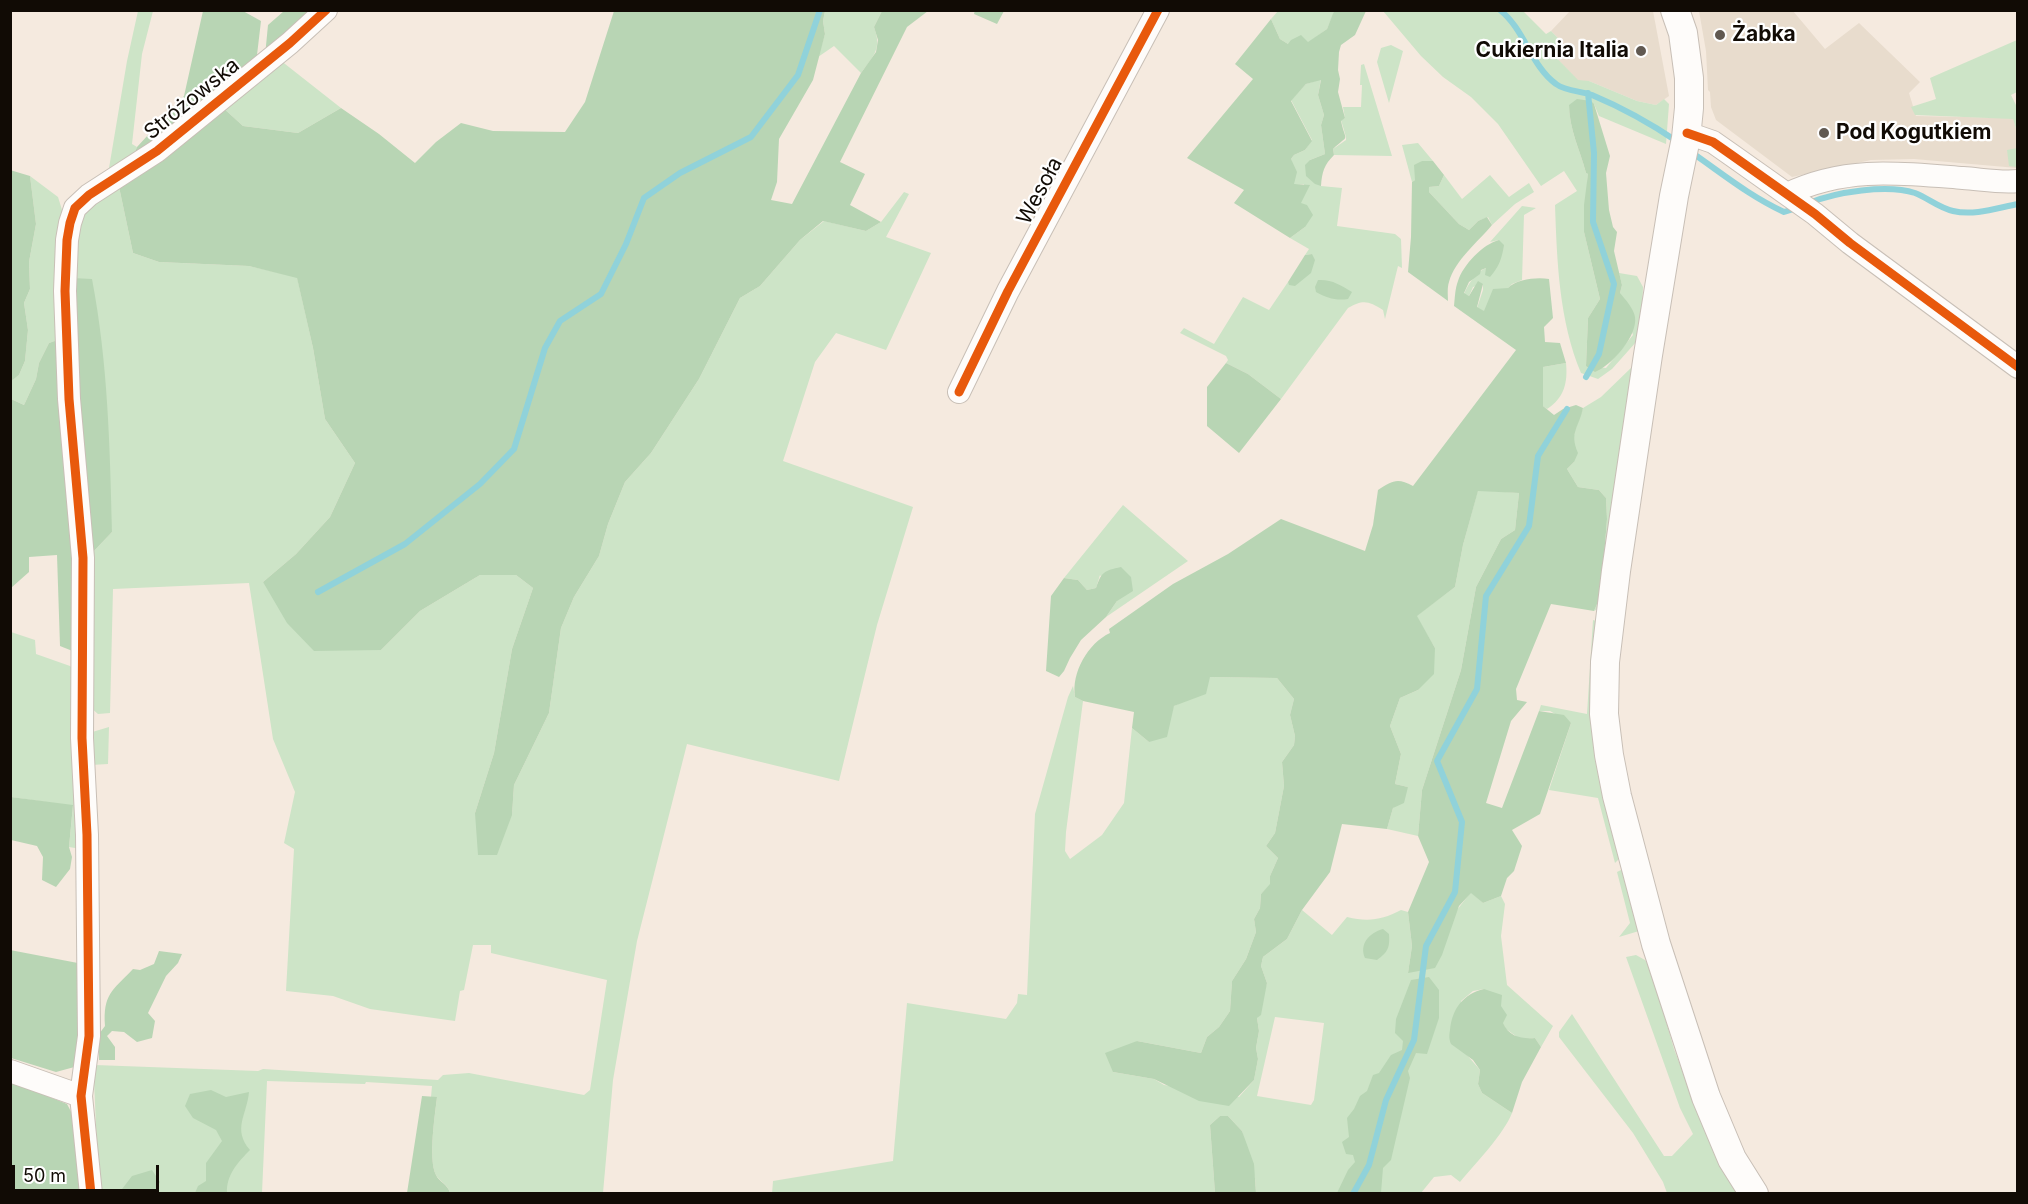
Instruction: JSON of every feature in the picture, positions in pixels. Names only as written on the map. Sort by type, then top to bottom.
[{"type":"main road","points":[[1675,10],[1683,33],[1690,99],[1613,589],[1605,662],[1604,714],[1617,796],[1656,944],[1706,1097],[1732,1159],[1754,1194]]},
{"type":"street","name":"Stróżowska","points":[[81,1096],[88,1036],[87,835],[82,738],[83,558],[69,399],[65,291],[67,240],[75,208],[89,195],[157,151],[290,43],[326,10]]},
{"type":"street","name":"Wesoła","points":[[959,392],[1008,291],[1158,10]]},
{"type":"street","points":[[1686,135],[1713,142],[1799,203],[2018,367]]},
{"type":"street","points":[[1799,203],[1807,184],[1872,172],[2018,181]]},
{"type":"street","points":[[10,1071],[81,1096],[91,1194]]},
{"type":"shaded area","points":[[1570,11],[1653,11],[1669,96],[1656,105],[1637,101],[1589,81],[1578,81],[1550,51],[1561,41],[1551,31]]},
{"type":"shaded area","points":[[1699,11],[1793,11],[1825,49],[1859,23],[1920,82],[1909,93],[1916,116],[2013,118],[2017,132],[2017,168],[1914,159],[1871,160],[1792,177],[1716,120],[1708,90],[1706,51]]},
{"type":"green space","points":[[975,10],[1004,11],[997,24],[974,14]]},
{"type":"green space","points":[[1331,10],[1334,13],[1327,29],[1308,43],[1288,44],[1280,39],[1271,19],[1278,11]]},
{"type":"green space","points":[[138,11],[153,11],[142,54],[132,144],[137,147],[131,161],[108,174],[127,61]]},
{"type":"green space","points":[[203,11],[243,11],[261,21],[257,55],[252,68],[131,161],[137,147],[184,96]]},
{"type":"green space","points":[[284,11],[321,11],[265,56],[268,25]]},
{"type":"green space","points":[[614,11],[825,11],[823,21],[825,34],[813,80],[779,139],[777,182],[771,200],[792,204],[861,73],[876,52],[878,40],[874,27],[882,11],[928,11],[907,27],[840,162],[865,174],[850,205],[881,222],[866,231],[823,221],[800,240],[760,286],[740,298],[699,379],[651,453],[625,482],[608,524],[599,556],[574,597],[561,628],[549,713],[514,785],[512,815],[497,855],[478,855],[475,813],[494,753],[512,649],[533,588],[516,575],[480,575],[420,611],[381,650],[314,651],[287,623],[263,582],[296,554],[330,517],[355,463],[325,419],[313,348],[297,278],[249,266],[159,262],[133,253],[118,182],[221,106],[243,126],[298,133],[341,108],[379,134],[415,163],[436,142],[461,123],[493,131],[565,132],[585,102]]},
{"type":"green space","points":[[825,11],[882,11],[874,27],[877,41],[875,52],[861,73],[834,46],[818,57],[825,34],[823,21]]},
{"type":"green space","points":[[1334,11],[1366,11],[1355,35],[1341,45],[1339,52],[1338,92],[1345,118],[1341,121],[1345,138],[1333,149],[1334,155],[1324,169],[1321,186],[1315,184],[1306,176],[1305,165],[1310,160],[1325,154],[1321,125],[1324,115],[1318,95],[1321,80],[1306,84],[1291,101],[1312,141],[1305,150],[1291,159],[1297,172],[1294,184],[1310,185],[1301,203],[1307,205],[1313,215],[1305,227],[1290,238],[1234,203],[1244,190],[1187,158],[1253,79],[1235,64],[1271,19],[1280,39],[1288,44],[1301,35],[1308,42],[1327,29]]},
{"type":"green space","points":[[1383,11],[1523,11],[1546,34],[1551,31],[1561,41],[1550,51],[1578,80],[1589,81],[1637,101],[1656,105],[1664,99],[1669,104],[1666,144],[1599,116],[1594,104],[1569,105],[1573,131],[1588,174],[1584,232],[1600,299],[1588,318],[1586,366],[1606,368],[1633,335],[1620,293],[1622,285],[1619,273],[1637,276],[1643,287],[1637,341],[1612,369],[1598,379],[1581,373],[1568,332],[1560,290],[1555,205],[1577,191],[1564,171],[1541,186],[1498,124],[1471,97],[1443,77],[1421,56]]},
{"type":"green space","points":[[2017,40],[2017,92],[2011,95],[2017,107],[2017,132],[2013,119],[1915,115],[1911,107],[1936,99],[1930,78]]},
{"type":"green space","points":[[1391,45],[1403,51],[1389,103],[1377,62],[1381,48]]},
{"type":"green space","points":[[280,60],[341,108],[298,133],[243,126],[221,106]]},
{"type":"green space","points":[[1364,64],[1392,156],[1334,155],[1333,149],[1346,140],[1341,120],[1345,118],[1343,107],[1361,107],[1361,65]]},
{"type":"green space","points":[[1321,79],[1318,95],[1324,115],[1321,125],[1325,154],[1310,160],[1321,186],[1342,188],[1337,226],[1395,234],[1401,239],[1402,268],[1398,266],[1385,319],[1383,310],[1370,303],[1362,302],[1348,308],[1281,399],[1248,374],[1226,363],[1228,360],[1226,356],[1180,333],[1184,328],[1214,344],[1243,297],[1269,310],[1288,282],[1290,285],[1312,254],[1305,255],[1309,249],[1290,238],[1305,227],[1300,203],[1304,184],[1294,185],[1291,159],[1305,150],[1312,140],[1291,100],[1306,84]]},
{"type":"green space","points":[[1577,99],[1591,101],[1594,104],[1610,156],[1606,173],[1609,210],[1613,227],[1617,232],[1614,251],[1622,285],[1620,293],[1631,307],[1635,317],[1635,325],[1628,341],[1608,364],[1595,372],[1586,366],[1588,318],[1600,299],[1584,232],[1584,205],[1588,174],[1575,139],[1569,114],[1569,105]]},
{"type":"green space","points":[[1418,143],[1433,161],[1422,161],[1415,180],[1412,182],[1402,145]]},
{"type":"green space","points":[[2017,148],[2017,167],[2009,166],[2007,150]]},
{"type":"green space","points":[[1422,161],[1433,161],[1444,175],[1439,186],[1429,187],[1429,192],[1459,224],[1469,230],[1478,221],[1487,217],[1492,225],[1456,266],[1448,284],[1448,301],[1408,272],[1412,182],[1415,180],[1414,165]]},
{"type":"green space","points":[[10,170],[30,176],[36,224],[29,262],[30,289],[24,303],[28,330],[25,361],[19,375],[11,381]]},
{"type":"green space","points":[[1444,175],[1462,199],[1490,175],[1509,197],[1529,183],[1534,192],[1515,204],[1492,225],[1488,217],[1478,221],[1469,230],[1459,224],[1429,192],[1429,187],[1439,186]]},
{"type":"green space","points":[[30,176],[58,197],[63,213],[64,338],[49,343],[24,405],[11,399],[10,381],[19,375],[25,361],[28,330],[24,303],[30,289],[29,262],[36,224]]},
{"type":"green space","points":[[118,182],[133,253],[159,262],[249,266],[297,277],[313,348],[325,419],[355,463],[330,517],[296,554],[263,582],[381,650],[420,611],[480,575],[516,575],[533,588],[512,649],[494,753],[475,813],[512,815],[514,785],[549,713],[561,628],[574,597],[599,556],[608,524],[625,482],[651,453],[699,379],[740,298],[760,286],[800,240],[824,221],[866,231],[881,222],[904,192],[909,194],[886,237],[931,253],[886,350],[836,333],[815,362],[783,461],[913,507],[877,625],[839,781],[687,744],[637,941],[613,1080],[603,1193],[450,1193],[448,1187],[436,1175],[432,1159],[437,1097],[431,1097],[432,1086],[366,1082],[365,1084],[267,1081],[262,1193],[99,1193],[95,1065],[258,1071],[263,1069],[438,1080],[443,1075],[469,1073],[584,1095],[590,1090],[607,980],[491,953],[491,945],[473,945],[464,990],[460,991],[455,1021],[370,1009],[333,996],[286,991],[294,849],[284,843],[295,792],[273,739],[249,583],[113,589],[110,713],[98,714],[90,707],[91,585],[94,551],[112,532],[72,278],[79,207]]},
{"type":"green space","points":[[1522,206],[1536,208],[1524,215],[1522,280],[1512,284],[1485,312],[1477,308],[1483,284],[1473,287],[1469,296],[1464,294],[1473,279],[1486,268],[1499,240],[1490,242]]},
{"type":"green space","points":[[1499,240],[1504,245],[1496,270],[1490,277],[1485,275],[1486,268],[1481,270],[1480,274],[1469,282],[1464,293],[1469,296],[1478,281],[1483,284],[1477,307],[1484,311],[1493,289],[1508,288],[1527,279],[1549,279],[1553,318],[1544,327],[1545,342],[1560,343],[1566,363],[1543,367],[1543,406],[1554,415],[1576,405],[1583,408],[1574,440],[1578,453],[1574,462],[1567,469],[1578,487],[1599,490],[1606,498],[1607,519],[1601,595],[1594,611],[1551,604],[1516,689],[1517,700],[1527,702],[1511,721],[1486,803],[1502,808],[1539,711],[1564,715],[1571,723],[1540,814],[1512,830],[1522,846],[1514,871],[1507,878],[1501,896],[1483,903],[1471,893],[1459,906],[1442,955],[1435,968],[1408,973],[1412,946],[1408,912],[1429,862],[1418,836],[1422,790],[1461,670],[1476,587],[1501,539],[1515,530],[1519,493],[1478,491],[1463,545],[1455,587],[1417,616],[1435,648],[1434,674],[1418,690],[1400,698],[1390,726],[1401,754],[1395,784],[1408,787],[1404,803],[1393,808],[1387,829],[1342,824],[1330,872],[1302,910],[1287,939],[1263,957],[1261,966],[1267,983],[1261,1015],[1257,1018],[1258,1059],[1254,1080],[1229,1106],[1199,1101],[1154,1079],[1113,1072],[1105,1053],[1137,1041],[1201,1053],[1207,1037],[1219,1027],[1230,1011],[1232,981],[1246,959],[1256,932],[1254,919],[1260,908],[1261,894],[1270,884],[1270,876],[1278,858],[1266,846],[1275,833],[1284,786],[1282,762],[1294,745],[1295,736],[1290,715],[1294,699],[1277,678],[1210,677],[1206,694],[1174,706],[1167,737],[1149,742],[1132,728],[1134,712],[1083,701],[1075,697],[1076,678],[1083,660],[1095,644],[1110,633],[1109,629],[1173,584],[1228,554],[1281,519],[1365,551],[1373,525],[1378,490],[1395,481],[1413,486],[1516,350],[1454,306],[1457,284],[1464,268],[1480,251]]},
{"type":"green space","points":[[1312,254],[1315,260],[1311,273],[1295,286],[1289,285],[1288,282],[1305,255]]},
{"type":"green space","points":[[72,278],[92,279],[102,342],[112,532],[94,551],[91,585],[75,652],[60,646],[57,555],[29,557],[29,572],[11,588],[11,399],[24,405],[49,343],[72,335]]},
{"type":"green space","points":[[1318,280],[1332,282],[1352,292],[1348,299],[1339,300],[1328,297],[1316,292],[1315,287]]},
{"type":"green space","points":[[1226,363],[1248,374],[1281,399],[1239,453],[1207,426],[1207,387]]},
{"type":"green space","points":[[1566,363],[1564,389],[1553,405],[1547,409],[1543,406],[1543,367]]},
{"type":"green space","points":[[1633,366],[1601,607],[1594,611],[1601,595],[1607,519],[1606,498],[1599,490],[1578,487],[1567,469],[1574,462],[1573,441],[1583,408],[1601,397]]},
{"type":"green space","points":[[1478,490],[1519,493],[1515,530],[1501,539],[1476,587],[1461,670],[1422,790],[1418,836],[1387,829],[1393,808],[1408,787],[1395,784],[1401,754],[1390,726],[1400,698],[1418,690],[1435,648],[1416,616],[1455,587],[1463,545]]},
{"type":"green space","points":[[1123,505],[1188,561],[1106,617],[1117,601],[1100,575],[1096,588],[1087,590],[1078,580],[1064,578]]},
{"type":"green space","points":[[1121,567],[1131,577],[1133,591],[1117,601],[1106,617],[1081,640],[1059,677],[1046,671],[1051,596],[1064,578],[1078,580],[1087,590],[1096,588],[1104,573]]},
{"type":"green space","points":[[1593,620],[1599,622],[1623,855],[1615,863],[1598,798],[1549,790],[1571,723],[1550,711],[1539,711],[1541,705],[1587,714]]},
{"type":"green space","points":[[11,632],[35,640],[36,654],[70,666],[75,670],[81,849],[69,847],[73,806],[11,797]]},
{"type":"green space","points":[[1210,677],[1277,678],[1294,699],[1290,715],[1295,736],[1294,745],[1282,762],[1284,786],[1275,833],[1266,846],[1278,858],[1270,876],[1271,884],[1261,894],[1260,908],[1254,919],[1256,932],[1246,959],[1232,981],[1230,1011],[1219,1027],[1207,1037],[1201,1053],[1137,1041],[1113,1072],[1154,1079],[1164,1085],[1239,1097],[1254,1080],[1258,1059],[1257,1018],[1267,983],[1261,966],[1263,957],[1287,939],[1302,910],[1332,935],[1347,917],[1375,919],[1401,910],[1408,912],[1412,946],[1408,973],[1471,892],[1483,903],[1501,896],[1505,904],[1501,936],[1507,985],[1553,1026],[1541,1047],[1535,1038],[1520,1039],[1506,1029],[1484,989],[1473,991],[1461,1001],[1467,1055],[1480,1070],[1478,1084],[1482,1093],[1512,1113],[1503,1130],[1481,1158],[1460,1182],[1451,1175],[1434,1177],[1421,1193],[1256,1193],[1255,1178],[1242,1131],[1228,1116],[1220,1116],[1210,1125],[1215,1193],[772,1194],[773,1181],[893,1161],[907,1003],[1006,1019],[1017,1003],[1018,994],[1027,995],[1035,814],[1073,686],[1075,697],[1083,701],[1066,832],[1065,851],[1070,859],[1102,835],[1124,803],[1132,728],[1149,742],[1174,706],[1188,699]],"holes":[[[1275,1017],[1324,1023],[1314,1100],[1311,1105],[1257,1096]]]},
{"type":"green space","points":[[109,727],[108,764],[91,765],[89,733]]},
{"type":"green space","points":[[11,797],[73,805],[69,847],[72,857],[70,869],[56,887],[42,880],[43,857],[37,846],[11,840]]},
{"type":"green space","points":[[1627,871],[1639,931],[1619,937],[1630,923],[1617,872]]},
{"type":"green space","points":[[1383,929],[1389,934],[1389,946],[1386,952],[1377,960],[1365,958],[1363,948],[1366,940],[1373,933]]},
{"type":"green space","points":[[10,950],[83,964],[78,1066],[56,1072],[11,1058]]},
{"type":"green space","points":[[159,951],[182,954],[178,963],[166,976],[148,1013],[155,1021],[152,1038],[137,1042],[124,1032],[112,1031],[107,1036],[115,1047],[115,1060],[99,1060],[99,1034],[105,1026],[107,1000],[110,994],[133,969],[140,970],[154,964]]},
{"type":"green space","points":[[1636,955],[1645,960],[1651,969],[1674,1049],[1689,1088],[1739,1193],[1667,1193],[1663,1182],[1633,1133],[1559,1037],[1559,1032],[1572,1014],[1664,1156],[1672,1156],[1693,1134],[1680,1108],[1626,957]]},
{"type":"green space","points":[[1429,977],[1439,990],[1439,1018],[1427,1054],[1416,1053],[1408,1071],[1410,1078],[1391,1160],[1383,1168],[1381,1193],[1337,1193],[1348,1170],[1355,1162],[1353,1155],[1346,1154],[1342,1142],[1349,1137],[1347,1118],[1360,1096],[1367,1091],[1373,1075],[1379,1073],[1391,1055],[1402,1050],[1403,1041],[1395,1033],[1396,1019],[1411,980]]},
{"type":"green space","points":[[1484,989],[1502,995],[1501,1006],[1507,1015],[1503,1023],[1506,1028],[1512,1034],[1535,1038],[1541,1047],[1522,1082],[1512,1113],[1482,1093],[1478,1084],[1480,1070],[1473,1060],[1450,1041],[1451,1022],[1456,1009],[1470,995]]},
{"type":"green space","points":[[10,1081],[67,1104],[79,1127],[86,1193],[11,1193]]},
{"type":"green space","points":[[211,1090],[226,1097],[249,1092],[241,1128],[250,1150],[237,1164],[228,1180],[227,1193],[195,1193],[198,1186],[206,1181],[206,1163],[222,1141],[216,1130],[193,1118],[185,1106],[190,1094]]},
{"type":"green space","points":[[422,1096],[437,1097],[432,1159],[437,1177],[450,1193],[407,1193]]},
{"type":"green space","points":[[1220,1116],[1228,1116],[1242,1131],[1254,1164],[1256,1193],[1215,1193],[1210,1125]]},
{"type":"green space","points":[[152,1170],[160,1182],[154,1193],[119,1193],[132,1176]]},
{"type":"waterway","points":[[318,592],[405,544],[480,484],[514,449],[545,348],[560,321],[601,294],[626,244],[644,198],[680,173],[751,137],[798,75],[820,10]]},
{"type":"waterway","points":[[1500,10],[1516,27],[1540,68],[1556,84],[1615,105],[1678,142]]},
{"type":"waterway","points":[[1586,377],[1599,354],[1614,284],[1593,222],[1594,153],[1588,93]]},
{"type":"waterway","points":[[1691,152],[1759,199],[1784,212],[1797,208]]},
{"type":"waterway","points":[[1809,203],[1862,190],[1890,189],[1915,193],[1943,208],[1969,213],[2018,204]]},
{"type":"waterway","points":[[1353,1194],[1369,1165],[1386,1100],[1414,1040],[1426,946],[1455,892],[1462,822],[1437,761],[1477,689],[1486,596],[1529,526],[1538,456],[1567,409]]},
{"type":"cycle path","points":[[91,1194],[81,1096],[89,1036],[87,835],[82,738],[83,558],[69,399],[65,291],[70,223],[75,208],[89,195],[157,151],[290,43],[326,10]]},
{"type":"cycle path","points":[[959,392],[1008,291],[1158,10]]},
{"type":"cycle path","points":[[1687,133],[1713,142],[1733,156],[1815,214],[1850,243],[2018,367]]},
{"type":"place","name":"Żabka","points":[[1720,35]]},
{"type":"place","name":"Cukiernia Italia","points":[[1641,51]]},
{"type":"place","name":"Pod Kogutkiem","points":[[1824,133]]}]
